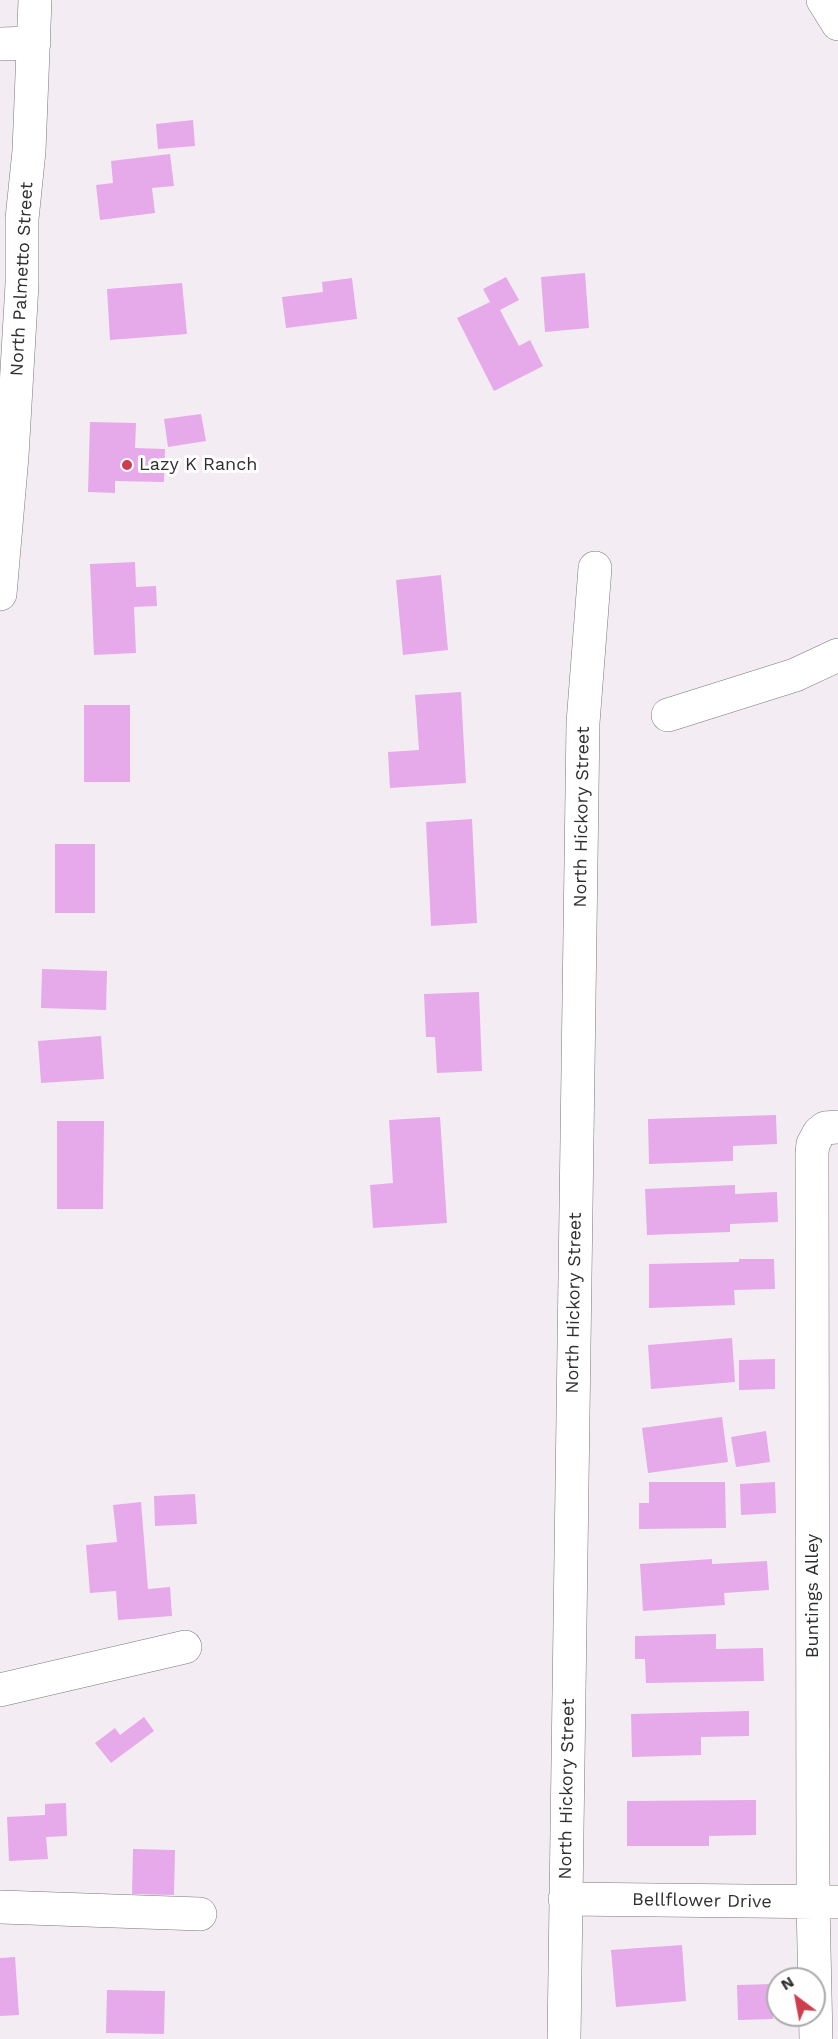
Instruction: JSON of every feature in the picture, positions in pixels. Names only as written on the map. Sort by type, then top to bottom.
[{"type":"street","name":"North Palmetto Street","points":[[0,594],[6,455],[22,284],[22,219],[29,151],[35,0]]},
{"type":"street","points":[[823,0],[838,24]]},
{"type":"street","points":[[0,44],[34,43]]},
{"type":"street","name":"North Hickory Street","points":[[564,2039],[583,723],[594,568]]},
{"type":"street","points":[[668,715],[795,675],[838,655]]},
{"type":"street","name":"Buntings Alley","points":[[816,2039],[826,1902],[825,1425],[812,1153],[813,1144],[819,1133],[825,1128],[838,1127]]},
{"type":"street","points":[[0,1690],[184,1647]]},
{"type":"street","name":"Bellflower Drive","points":[[565,1899],[826,1902]]},
{"type":"street","points":[[0,1907],[201,1914]]},
{"type":"building","points":[[193,120],[195,146],[158,149],[156,124]]},
{"type":"building","points":[[170,154],[174,186],[152,188],[155,213],[100,220],[96,185],[113,183],[111,161]]},
{"type":"building","points":[[585,273],[589,328],[545,332],[541,277]]},
{"type":"building","points":[[506,277],[519,300],[500,310],[519,346],[530,340],[543,366],[494,391],[457,318],[490,302],[483,289]]},
{"type":"building","points":[[352,278],[357,319],[286,328],[282,297],[323,292],[322,282]]},
{"type":"building","points":[[182,283],[187,334],[110,340],[107,289]]},
{"type":"building","points":[[201,414],[206,441],[168,447],[164,419]]},
{"type":"building","name":"Lazy K Ranch","points":[[90,422],[136,423],[135,448],[165,449],[164,482],[115,481],[115,493],[88,492]]},
{"type":"building","points":[[135,562],[136,587],[156,586],[157,606],[134,607],[136,653],[94,655],[90,564]]},
{"type":"building","points":[[441,575],[448,650],[403,655],[396,580]]},
{"type":"building","points":[[461,692],[466,783],[390,788],[388,752],[419,750],[415,695]]},
{"type":"building","points":[[84,705],[130,705],[130,782],[84,782]]},
{"type":"building","points":[[472,819],[477,923],[431,926],[426,822]]},
{"type":"building","points":[[55,844],[95,844],[95,913],[55,913]]},
{"type":"building","points":[[42,969],[107,971],[106,1010],[41,1008]]},
{"type":"building","points":[[479,992],[482,1071],[437,1073],[435,1037],[426,1037],[424,994]]},
{"type":"building","points":[[101,1036],[104,1079],[41,1083],[38,1041]]},
{"type":"building","points":[[776,1115],[777,1144],[733,1146],[733,1161],[649,1164],[648,1119]]},
{"type":"building","points":[[440,1117],[447,1223],[373,1228],[370,1185],[393,1183],[389,1120]]},
{"type":"building","points":[[57,1121],[104,1121],[103,1209],[57,1209]]},
{"type":"building","points":[[735,1185],[735,1194],[777,1192],[778,1222],[730,1224],[730,1232],[647,1235],[645,1189]]},
{"type":"building","points":[[739,1259],[774,1259],[775,1289],[734,1290],[735,1305],[649,1308],[649,1264],[739,1262]]},
{"type":"building","points":[[732,1338],[735,1382],[651,1389],[648,1345]]},
{"type":"building","points":[[775,1359],[775,1389],[739,1390],[739,1360]]},
{"type":"building","points":[[722,1417],[728,1462],[648,1473],[642,1428]]},
{"type":"building","points":[[766,1431],[770,1462],[736,1467],[731,1437]]},
{"type":"building","points":[[649,1482],[725,1482],[726,1528],[639,1529],[639,1503],[649,1503]]},
{"type":"building","points":[[775,1482],[776,1513],[741,1515],[740,1484]]},
{"type":"building","points":[[195,1494],[197,1524],[155,1526],[154,1496]]},
{"type":"building","points":[[141,1502],[148,1589],[170,1587],[172,1616],[118,1620],[116,1591],[90,1593],[86,1545],[117,1542],[113,1505]]},
{"type":"building","points":[[712,1559],[712,1564],[767,1561],[769,1590],[724,1593],[725,1605],[643,1611],[640,1564]]},
{"type":"building","points":[[716,1634],[716,1649],[763,1648],[764,1681],[646,1683],[645,1659],[635,1659],[635,1636]]},
{"type":"building","points":[[749,1711],[749,1736],[701,1737],[701,1755],[632,1757],[631,1714]]},
{"type":"building","points":[[144,1717],[154,1731],[111,1763],[95,1743],[115,1728],[120,1735]]},
{"type":"building","points":[[756,1800],[756,1835],[709,1836],[709,1846],[627,1846],[627,1801]]},
{"type":"building","points":[[66,1803],[67,1836],[46,1837],[48,1859],[9,1861],[7,1817],[45,1815],[45,1804]]},
{"type":"building","points":[[133,1849],[175,1850],[174,1895],[132,1894]]},
{"type":"building","points":[[682,1945],[686,2001],[616,2007],[611,1950]]},
{"type":"building","points":[[15,1957],[19,2015],[0,2016],[0,1958]]},
{"type":"building","points":[[766,1984],[766,2019],[738,2020],[737,1985]]},
{"type":"building","points":[[107,1990],[165,1991],[164,2034],[106,2033]]},
{"type":"place","name":"Lazy K Ranch","points":[[127,465]]}]
